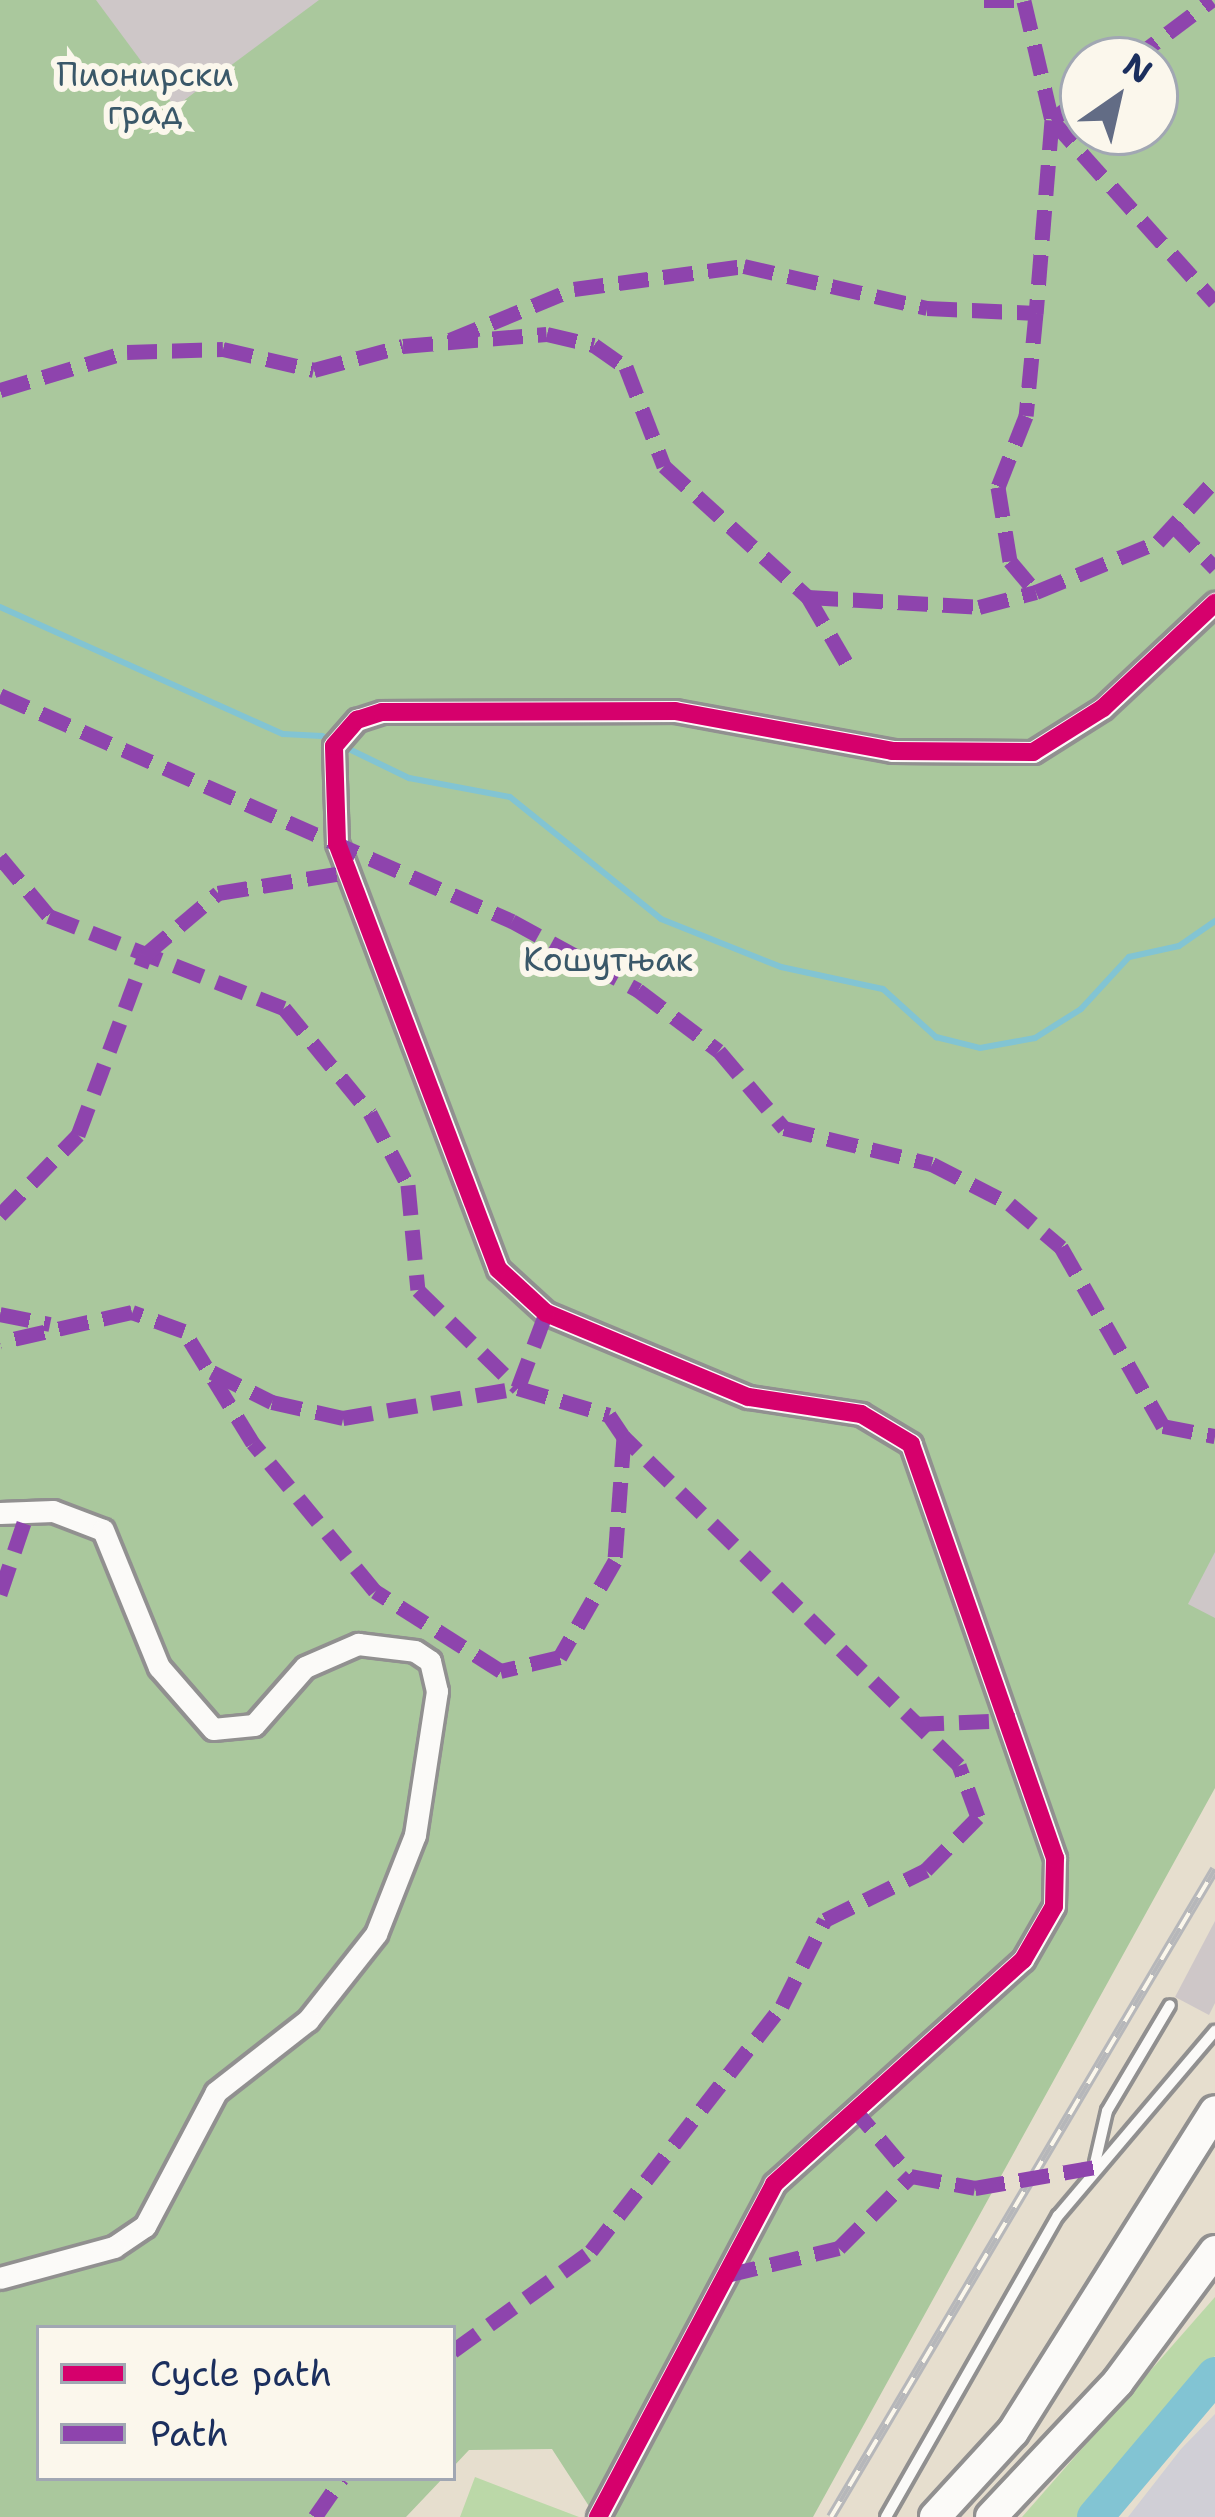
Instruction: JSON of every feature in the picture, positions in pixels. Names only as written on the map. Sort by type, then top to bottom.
[{"type":"main road","points":[[934,2517],[1012,2432],[1184,2159],[1213,2126]]},
{"type":"main road","points":[[991,2517],[1118,2382],[1210,2262]]},
{"type":"street","points":[[598,2517],[774,2184],[829,2124],[1014,1970],[1054,1906],[1055,1858],[911,1444],[861,1414],[748,1397],[546,1313],[497,1268],[337,843],[338,738],[382,712],[675,711],[892,751],[1033,752],[1103,708],[1215,603]]},
{"type":"street","points":[[0,1513],[52,1511],[103,1530],[159,1667],[213,1730],[254,1725],[305,1667],[358,1643],[415,1651],[430,1661],[437,1691],[415,1835],[376,1934],[308,2020],[216,2092],[145,2226],[114,2248],[0,2278]]},
{"type":"lane","points":[[1095,2167],[1107,2111],[1170,2005]]},
{"type":"lane","points":[[886,2517],[1095,2167],[1215,2031]]},
{"type":"shaded area","points":[[1215,2414],[1215,2517],[1128,2517],[1181,2449]]},
{"type":"green space","name":"Кошутњак","points":[[0,0],[100,0],[175,107],[313,0],[1215,0],[1215,1788],[813,2517],[596,2517],[552,2449],[469,2450],[456,2464],[456,2325],[36,2325],[36,2481],[440,2481],[406,2517],[0,2517]]},
{"type":"green space","points":[[1215,2297],[1215,2356],[1079,2517],[1022,2517]]},
{"type":"green space","points":[[475,2477],[529,2498],[579,2517],[460,2517]]},
{"type":"building","name":"Пионирски град","points":[[96,0],[319,0],[175,107]]},
{"type":"building","points":[[1215,1552],[1215,1618],[1188,1604]]},
{"type":"building","points":[[1215,1921],[1215,2003],[1209,2015],[1175,1997]]},
{"type":"waterway","points":[[0,607],[283,734],[322,736],[409,778],[510,797],[661,919],[781,967],[883,989],[936,1037],[980,1048],[1035,1038],[1081,1009],[1129,957],[1179,946],[1215,921]]},
{"type":"waterway","points":[[1095,2517],[1215,2375]]},
{"type":"railway","points":[[831,2517],[1215,1869]]},
{"type":"marked path","points":[[984,0],[1025,0]]},
{"type":"marked path","points":[[1164,36],[1212,0]]},
{"type":"marked path","points":[[1024,1],[1052,120],[1036,313]]},
{"type":"marked path","points":[[1052,120],[1059,115]]},
{"type":"marked path","points":[[1052,120],[1215,302]]},
{"type":"marked path","points":[[450,340],[574,289],[744,266],[927,308],[1036,313],[1026,416],[998,487],[1010,561],[1036,592]]},
{"type":"marked path","points":[[0,390],[127,352],[223,349],[314,370],[403,346],[547,334],[594,345],[626,367],[664,466],[808,597],[979,607],[1036,592],[1158,542],[1215,480]]},
{"type":"marked path","points":[[1174,526],[1215,568]]},
{"type":"marked path","points":[[808,597],[850,669]]},
{"type":"marked path","points":[[0,695],[512,921],[638,990],[719,1051],[784,1128],[932,1164],[1010,1204],[1061,1247],[1163,1426],[1215,1436]]},
{"type":"marked path","points":[[0,857],[49,916],[284,1008],[370,1113],[408,1185],[418,1290],[518,1388],[609,1415],[624,1437],[615,1561],[560,1657],[501,1671],[375,1591],[253,1443],[184,1331],[132,1312],[0,1342]]},
{"type":"marked path","points":[[0,1215],[78,1135],[145,955],[218,893],[349,872]]},
{"type":"marked path","points":[[212,1372],[272,1402],[343,1418],[518,1388],[546,1313]]},
{"type":"marked path","points":[[0,1314],[50,1324]]},
{"type":"marked path","points":[[456,2349],[591,2251],[782,2006],[825,1920],[926,1870],[978,1817],[959,1765],[624,1437]]},
{"type":"marked path","points":[[0,1594],[28,1511]]},
{"type":"marked path","points":[[914,1724],[1015,1720]]},
{"type":"marked path","points":[[851,2105],[911,2176],[975,2188],[1095,2167]]},
{"type":"marked path","points":[[727,2275],[839,2248],[911,2176]]},
{"type":"marked path","points":[[315,2517],[340,2481]]},
{"type":"cycle path","points":[[598,2517],[774,2184],[1023,1960],[1054,1906],[1055,1858],[911,1444],[861,1414],[748,1397],[546,1313],[498,1269],[337,843],[334,746],[357,720],[382,712],[675,711],[892,751],[1033,752],[1103,708],[1215,603]]}]
